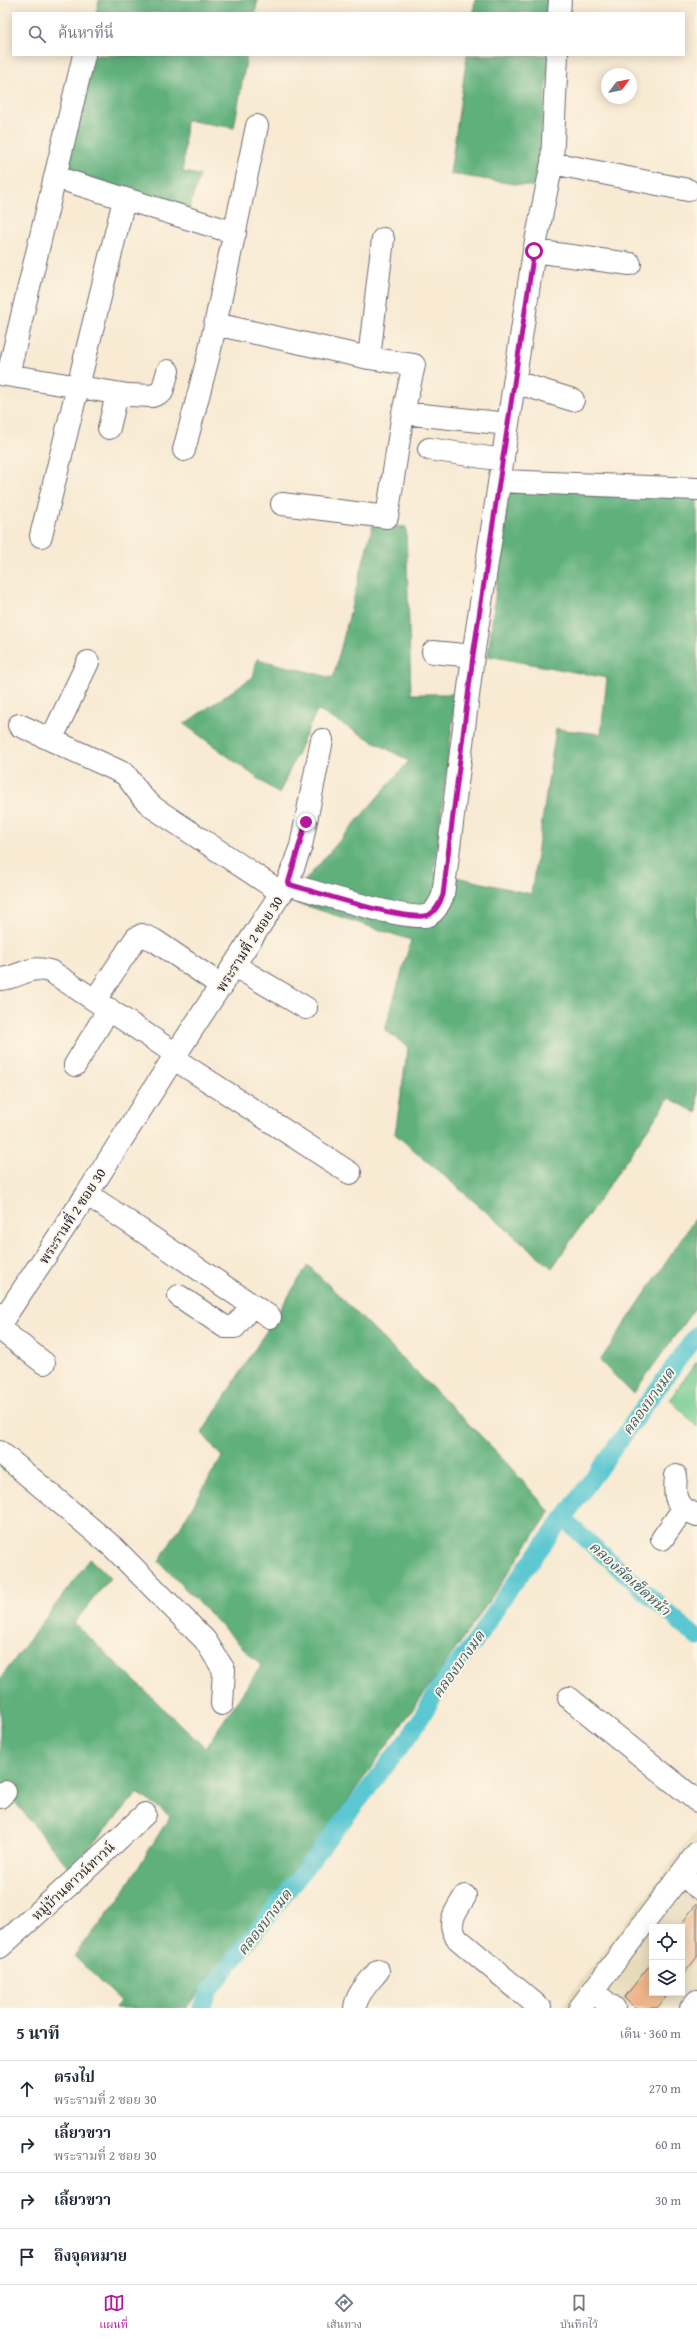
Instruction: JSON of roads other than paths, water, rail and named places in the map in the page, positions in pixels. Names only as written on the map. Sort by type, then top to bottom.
[{"type":"street","points":[[559,12],[560,0]]},
{"type":"street","points":[[84,56],[55,177],[4,374],[117,394],[152,396],[162,392],[168,371]]},
{"type":"street","name":"พระรามที่ 2 ซอย 30","points":[[0,1324],[88,1194],[174,1056],[222,986],[285,889],[396,914],[418,917],[429,914],[437,907],[443,895],[473,656],[534,251],[552,163],[557,56]]},
{"type":"street","points":[[184,450],[215,324],[257,126]]},
{"type":"street","points":[[552,163],[688,190]]},
{"type":"street","points":[[55,177],[124,200],[235,233]]},
{"type":"street","points":[[41,536],[124,200]]},
{"type":"street","points":[[369,358],[383,240]]},
{"type":"street","points":[[534,251],[630,264]]},
{"type":"street","points":[[215,324],[369,358],[414,365],[403,413],[387,517],[282,504]]},
{"type":"street","points":[[515,382],[573,400]]},
{"type":"street","points":[[110,428],[117,394]]},
{"type":"street","points":[[403,413],[508,424]]},
{"type":"street","points":[[429,449],[501,471],[697,489]]},
{"type":"street","points":[[432,652],[473,656]]},
{"type":"street","points":[[51,740],[88,662]]},
{"type":"street","points":[[19,726],[126,774],[143,798],[154,808],[285,889],[301,846],[322,740]]},
{"type":"street","points":[[75,1065],[102,1004],[136,938],[142,935],[154,940],[222,986]]},
{"type":"street","points":[[235,966],[306,1008]]},
{"type":"street","points":[[0,979],[32,968],[42,968],[52,972],[102,1004],[174,1056],[350,1173]]},
{"type":"street","points":[[88,1194],[270,1317]]},
{"type":"street","points":[[179,1296],[225,1327],[231,1328],[235,1327],[252,1304]]},
{"type":"street","points":[[0,1329],[44,1364]]},
{"type":"street","points":[[0,1452],[113,1547],[205,1640],[217,1656],[224,1670],[222,1704]]},
{"type":"street","points":[[662,1539],[690,1512],[674,1494],[676,1476]]},
{"type":"street","points":[[569,1698],[697,1801]]},
{"type":"street","name":"หมู่บ้านดาวน์ทาวน์","points":[[0,1947],[145,1814]]},
{"type":"street","points":[[614,2008],[587,2000],[689,1881],[697,1853]]},
{"type":"street","points":[[465,1896],[452,1919],[452,1931],[458,1939],[540,2008]]},
{"type":"street","points":[[356,2008],[356,2003],[365,1987],[378,1971]]},
{"type":"street","points":[[691,2008],[697,2001]]},
{"type":"waterway","name":"คลองบางมด","points":[[201,2008],[210,1990],[412,1733],[443,1681],[477,1639],[506,1594],[563,1519],[697,1334]]},
{"type":"waterway","name":"คลองลัดเช็ดหน้า","points":[[563,1519],[697,1638]]}]
